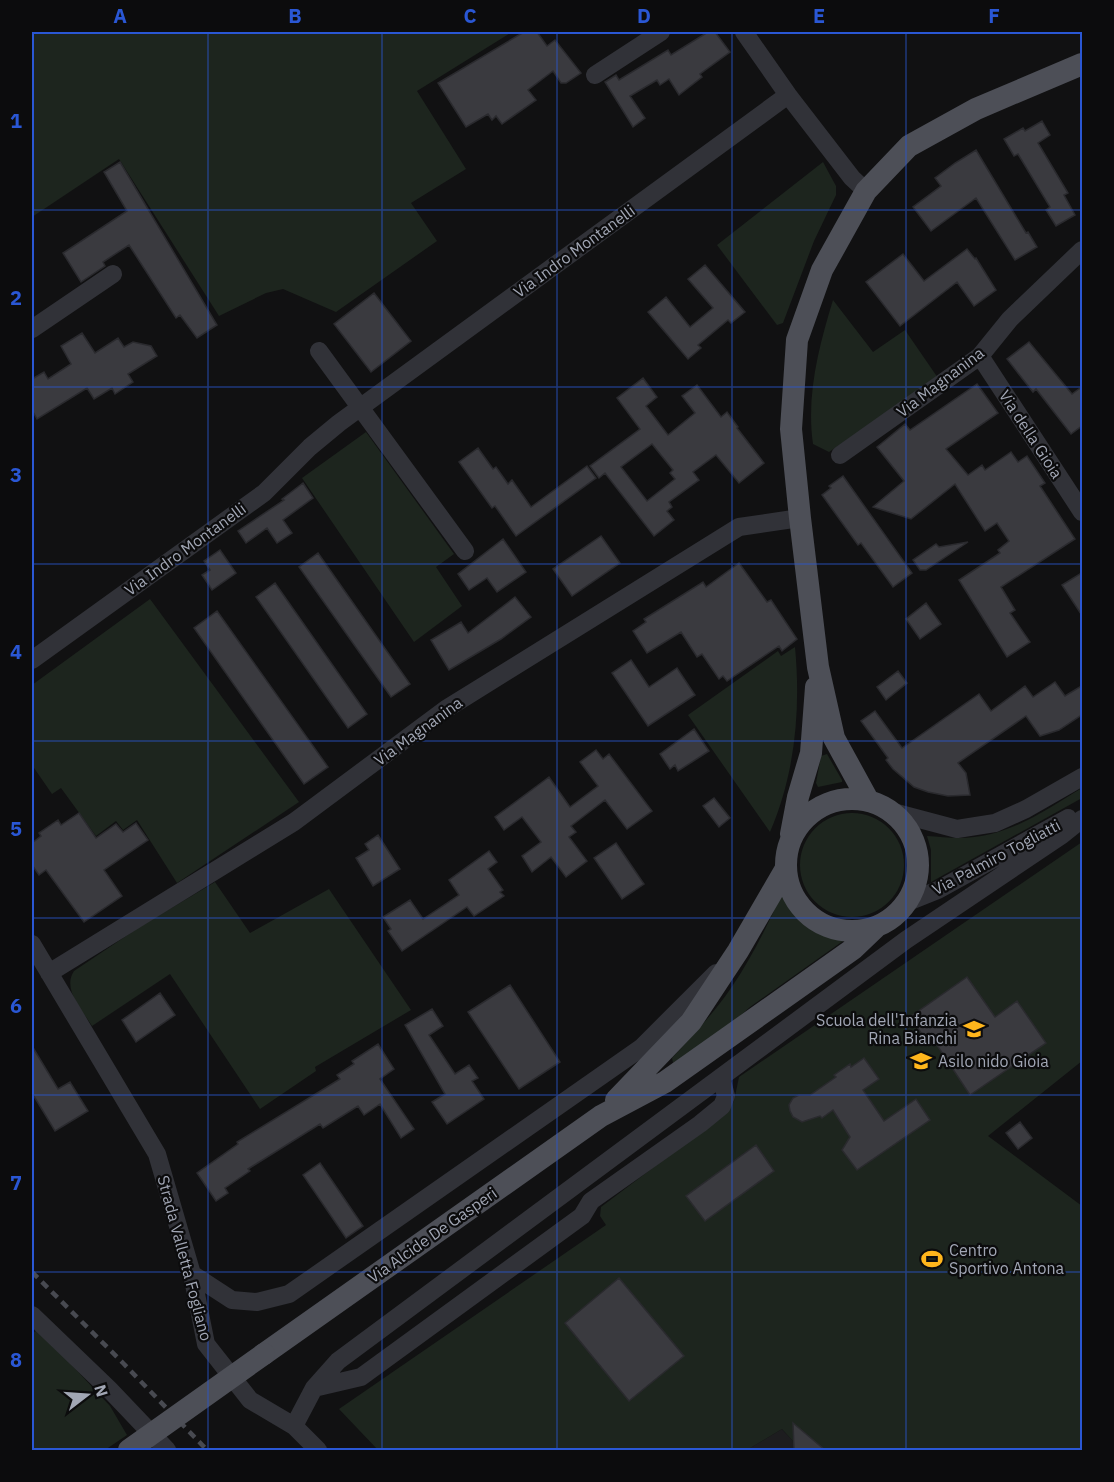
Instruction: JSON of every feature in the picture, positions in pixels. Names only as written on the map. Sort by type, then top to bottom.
[{"type":"main road","points":[[868,800],[834,738],[818,668],[791,429],[797,340],[822,270],[866,190],[909,146],[976,109],[1083,64]]},
{"type":"main road","points":[[1007,96],[1083,81]]},
{"type":"main road","points":[[791,837],[798,797],[811,753],[818,668]]},
{"type":"main road","name":"Via Alcide De Gasperi","points":[[129,1450],[601,1116],[665,1082],[853,949],[876,927],[895,916],[906,904],[917,879],[918,854],[909,830],[893,812],[868,800],[837,799],[809,813],[791,837],[785,870],[738,951],[692,1022],[601,1116]]},
{"type":"main road","name":"Via Alcide De Gasperi","points":[[785,870],[795,900],[817,922],[846,932],[876,927]]},
{"type":"street","points":[[595,75],[661,32]]},
{"type":"street","points":[[744,32],[852,178],[866,190]]},
{"type":"street","name":"Via Indro Montanelli","points":[[32,660],[264,493],[310,447],[360,408],[788,94]]},
{"type":"street","name":"Via Magnanina","points":[[840,454],[980,356],[1010,319],[1083,250]]},
{"type":"street","points":[[32,329],[113,274]]},
{"type":"street","points":[[319,351],[465,551]]},
{"type":"street","name":"Via della Gioia","points":[[980,356],[1083,512]]},
{"type":"street","name":"Via Magnanina","points":[[49,973],[294,822],[447,709],[739,527],[800,518]]},
{"type":"street","name":"Via Palmiro Togliatti","points":[[893,812],[957,829],[995,823],[1026,809],[1083,777]]},
{"type":"street","name":"Via Palmiro Togliatti","points":[[906,904],[938,890],[1083,810]]},
{"type":"street","points":[[294,1426],[314,1388],[338,1361],[906,940],[1083,819]]},
{"type":"street","points":[[906,904],[912,923],[906,940]]},
{"type":"street","name":"Strada Valletta Fogliano","points":[[32,944],[158,1154],[192,1274],[206,1344],[250,1400],[294,1426],[318,1450]]},
{"type":"street","points":[[192,1274],[232,1300],[257,1302],[289,1294],[641,1048],[738,951]]},
{"type":"street","points":[[314,1388],[361,1377],[582,1216],[591,1201],[722,1106],[726,1096],[721,1077]]},
{"type":"street","points":[[32,1315],[109,1389],[167,1450]]},
{"type":"shaded area","points":[[32,32],[512,32],[417,91],[466,169],[411,203],[437,241],[336,312],[283,289],[266,293],[219,316],[119,159],[32,217]]},
{"type":"shaded area","points":[[823,162],[836,186],[836,195],[814,241],[783,323],[777,325],[717,245]]},
{"type":"shaded area","points":[[833,300],[873,352],[905,330],[938,378],[829,452],[813,444],[811,407],[815,371]]},
{"type":"shaded area","points":[[366,432],[454,554],[436,567],[462,606],[414,642],[302,478]]},
{"type":"shaded area","points":[[150,599],[299,802],[177,883],[137,820],[123,830],[116,821],[96,836],[61,788],[52,794],[32,765],[32,685]]},
{"type":"shaded area","points":[[795,647],[797,694],[794,741],[785,787],[770,832],[688,715],[778,651],[781,656]]},
{"type":"shaded area","points":[[827,754],[842,782],[818,787],[816,783],[821,756]]},
{"type":"shaded area","points":[[1082,788],[1082,798],[931,882],[931,850],[927,836],[968,838],[989,835],[1031,818]]},
{"type":"shaded area","points":[[852,813],[872,817],[889,828],[900,845],[904,865],[900,885],[889,902],[872,913],[852,917],[832,913],[815,902],[804,885],[800,865],[804,845],[815,828],[832,817]]},
{"type":"shaded area","name":"Centro Sportivo Antona","points":[[1082,842],[1082,1061],[988,1136],[1082,1206],[1082,1450],[801,1450],[782,1429],[747,1450],[378,1450],[339,1409],[606,1225],[600,1216],[601,1207],[728,1111],[734,1101],[739,1077]]},
{"type":"shaded area","points":[[215,882],[250,933],[329,889],[411,1010],[315,1067],[316,1071],[260,1109],[170,974],[92,1026],[72,992],[70,985],[74,971],[138,928]]},
{"type":"shaded area","points":[[782,894],[807,924],[843,941],[750,1007],[717,1037],[673,1063],[672,1058],[710,1015],[738,977]]},
{"type":"shaded area","points":[[38,1329],[110,1406],[127,1435],[105,1450],[32,1450],[32,1334]]},
{"type":"shaded area","points":[[782,1429],[801,1450],[747,1450],[750,1448]]},
{"type":"building","points":[[524,32],[537,32],[547,46],[555,40],[581,73],[566,83],[561,83],[553,71],[528,90],[536,100],[502,124],[496,116],[492,120],[488,114],[466,127],[438,83]]},
{"type":"building","points":[[708,32],[715,32],[730,52],[700,74],[702,77],[679,95],[669,79],[660,85],[657,80],[630,96],[645,118],[633,127],[605,82],[616,75],[619,80],[668,50],[671,55]]},
{"type":"building","points":[[1042,121],[1050,135],[1038,143],[1068,193],[1064,195],[1075,215],[1056,226],[1046,210],[1050,207],[1018,154],[1014,156],[1004,139],[1023,128],[1025,131]]},
{"type":"building","points":[[976,150],[1026,233],[1028,232],[1037,247],[1015,260],[976,198],[931,231],[913,207],[941,186],[935,178]]},
{"type":"building","points":[[120,162],[217,325],[197,338],[180,315],[176,318],[129,245],[103,262],[105,266],[81,282],[63,253],[127,211],[104,172]]},
{"type":"building","points":[[967,249],[976,258],[996,290],[974,306],[957,282],[900,326],[866,282],[903,254],[924,281]]},
{"type":"building","points":[[705,265],[745,312],[731,323],[728,320],[698,345],[701,348],[688,359],[648,312],[666,297],[690,327],[713,308],[688,279]]},
{"type":"building","points":[[374,293],[411,341],[371,372],[334,324]]},
{"type":"building","points":[[82,333],[95,353],[118,338],[124,347],[133,342],[151,346],[157,356],[128,374],[133,382],[115,394],[112,388],[94,399],[87,388],[37,419],[32,410],[32,379],[44,372],[48,379],[71,364],[61,346]]},
{"type":"building","points":[[1029,342],[1072,394],[1083,386],[1083,425],[1071,434],[1036,389],[1033,392],[1007,359]]},
{"type":"building","points":[[643,378],[657,397],[646,406],[668,435],[695,413],[682,396],[697,385],[721,417],[727,412],[764,463],[739,483],[716,455],[693,472],[699,480],[669,502],[672,507],[667,511],[674,520],[654,536],[605,473],[599,478],[590,466],[640,429],[617,398]],"holes":[[[652,444],[673,470],[670,473],[675,479],[647,501],[621,467]]]},
{"type":"building","points":[[977,384],[998,413],[946,449],[968,475],[982,465],[985,470],[1011,452],[1018,462],[1027,456],[1045,483],[1040,486],[1075,539],[1001,587],[1015,610],[1010,613],[1030,642],[1007,657],[959,580],[1000,553],[998,550],[1009,541],[997,523],[985,531],[955,484],[911,519],[873,507],[904,481],[877,447],[905,424],[910,430]]},
{"type":"building","points":[[478,448],[493,469],[496,467],[508,484],[512,480],[531,507],[587,466],[596,478],[516,536],[495,506],[492,508],[459,462]]},
{"type":"building","points":[[843,476],[912,573],[893,587],[861,543],[858,545],[822,495],[831,488],[829,486]]},
{"type":"building","points":[[303,483],[313,498],[283,520],[292,533],[277,543],[267,528],[246,543],[238,531],[284,500],[282,499]]},
{"type":"building","points":[[601,536],[620,563],[572,596],[553,569]]},
{"type":"building","points":[[503,539],[526,572],[497,592],[487,578],[469,590],[458,574]]},
{"type":"building","points":[[968,542],[926,570],[920,570],[913,560],[936,544],[939,547]]},
{"type":"building","points":[[220,550],[236,573],[212,590],[202,575],[210,570],[204,561]]},
{"type":"building","points":[[318,553],[410,684],[391,697],[299,567]]},
{"type":"building","points":[[739,563],[767,602],[771,600],[797,639],[782,651],[779,646],[727,681],[723,676],[719,679],[702,654],[697,657],[681,632],[647,653],[633,631],[646,622],[644,619],[703,582],[706,587]]},
{"type":"building","points":[[1083,572],[1083,617],[1062,585]]},
{"type":"building","points":[[275,583],[367,714],[348,728],[256,597]]},
{"type":"building","points":[[515,597],[531,617],[501,639],[449,670],[431,640],[461,622],[468,633]]},
{"type":"building","points":[[926,603],[941,624],[920,639],[906,619]]},
{"type":"building","points":[[217,611],[328,767],[304,784],[194,628]]},
{"type":"building","points":[[631,660],[649,687],[677,668],[695,695],[648,726],[612,673]]},
{"type":"building","points":[[898,671],[907,683],[886,700],[877,687]]},
{"type":"building","points":[[1055,682],[1065,696],[1083,685],[1083,714],[1059,730],[1040,736],[1026,716],[958,763],[966,773],[970,795],[948,796],[914,787],[893,769],[886,760],[888,758],[861,721],[875,711],[902,748],[979,694],[991,711],[1025,686],[1033,697]]},
{"type":"building","points":[[694,729],[709,751],[678,771],[675,765],[670,769],[660,754]]},
{"type":"building","points":[[596,750],[603,759],[609,754],[652,811],[627,829],[605,800],[571,826],[576,832],[569,837],[587,861],[566,877],[551,857],[532,872],[522,856],[541,842],[522,817],[504,830],[495,817],[549,777],[570,807],[598,786],[580,762]]},
{"type":"building","points":[[714,798],[730,818],[719,827],[703,806]]},
{"type":"building","points":[[79,813],[96,838],[116,824],[123,832],[136,823],[148,840],[104,870],[122,896],[84,922],[46,870],[39,875],[32,865],[32,843],[41,836],[39,833],[58,820],[61,825]]},
{"type":"building","points":[[378,835],[400,869],[373,886],[356,858],[369,850],[365,844]]},
{"type":"building","points":[[616,843],[644,884],[622,899],[594,858]]},
{"type":"building","points":[[489,851],[497,862],[488,869],[503,890],[500,892],[504,896],[474,916],[467,907],[402,951],[388,931],[391,929],[383,917],[410,900],[423,919],[459,895],[449,880]]},
{"type":"building","name":"Scuola dell'Infanzia Rina Bianchi","points":[[967,977],[995,1017],[1017,1001],[1046,1043],[970,1095],[931,1036],[926,1040],[910,1017]]},
{"type":"building","points":[[510,985],[560,1062],[519,1089],[468,1012]]},
{"type":"building","points":[[160,993],[175,1015],[136,1042],[122,1020]]},
{"type":"building","points":[[432,1009],[443,1026],[429,1035],[455,1074],[469,1065],[478,1078],[472,1081],[484,1099],[447,1124],[432,1102],[445,1094],[405,1025]]},
{"type":"building","points":[[378,1044],[394,1069],[380,1079],[414,1129],[401,1138],[380,1104],[364,1115],[358,1106],[323,1128],[320,1124],[248,1169],[250,1171],[225,1188],[228,1193],[216,1201],[197,1173],[238,1144],[237,1142],[340,1079],[337,1075],[354,1064],[352,1061]]},
{"type":"building","points":[[32,1046],[58,1089],[70,1082],[88,1111],[55,1131],[32,1093]]},
{"type":"building","points":[[864,1058],[879,1079],[863,1090],[884,1121],[916,1099],[930,1120],[857,1170],[842,1150],[850,1137],[833,1110],[822,1118],[820,1116],[802,1122],[793,1117],[789,1105],[793,1098],[799,1095],[810,1095],[850,1064],[851,1067]]},
{"type":"building","points":[[1020,1122],[1032,1138],[1018,1149],[1006,1133]]},
{"type":"building","points":[[756,1145],[774,1171],[705,1221],[686,1196]]},
{"type":"building","points":[[320,1163],[363,1226],[346,1238],[303,1175]]},
{"type":"building","points":[[619,1278],[684,1356],[629,1401],[565,1323]]},
{"type":"building","points":[[793,1423],[825,1450],[794,1450]]},
{"type":"railway","points":[[32,1272],[207,1450]]},
{"type":"place","name":"Scuola dell'Infanzia Rina Bianchi","points":[[974,1029]]},
{"type":"place","name":"Asilo nido Gioia","points":[[921,1061]]},
{"type":"place","name":"Centro Sportivo Antona","points":[[932,1259]]}]
